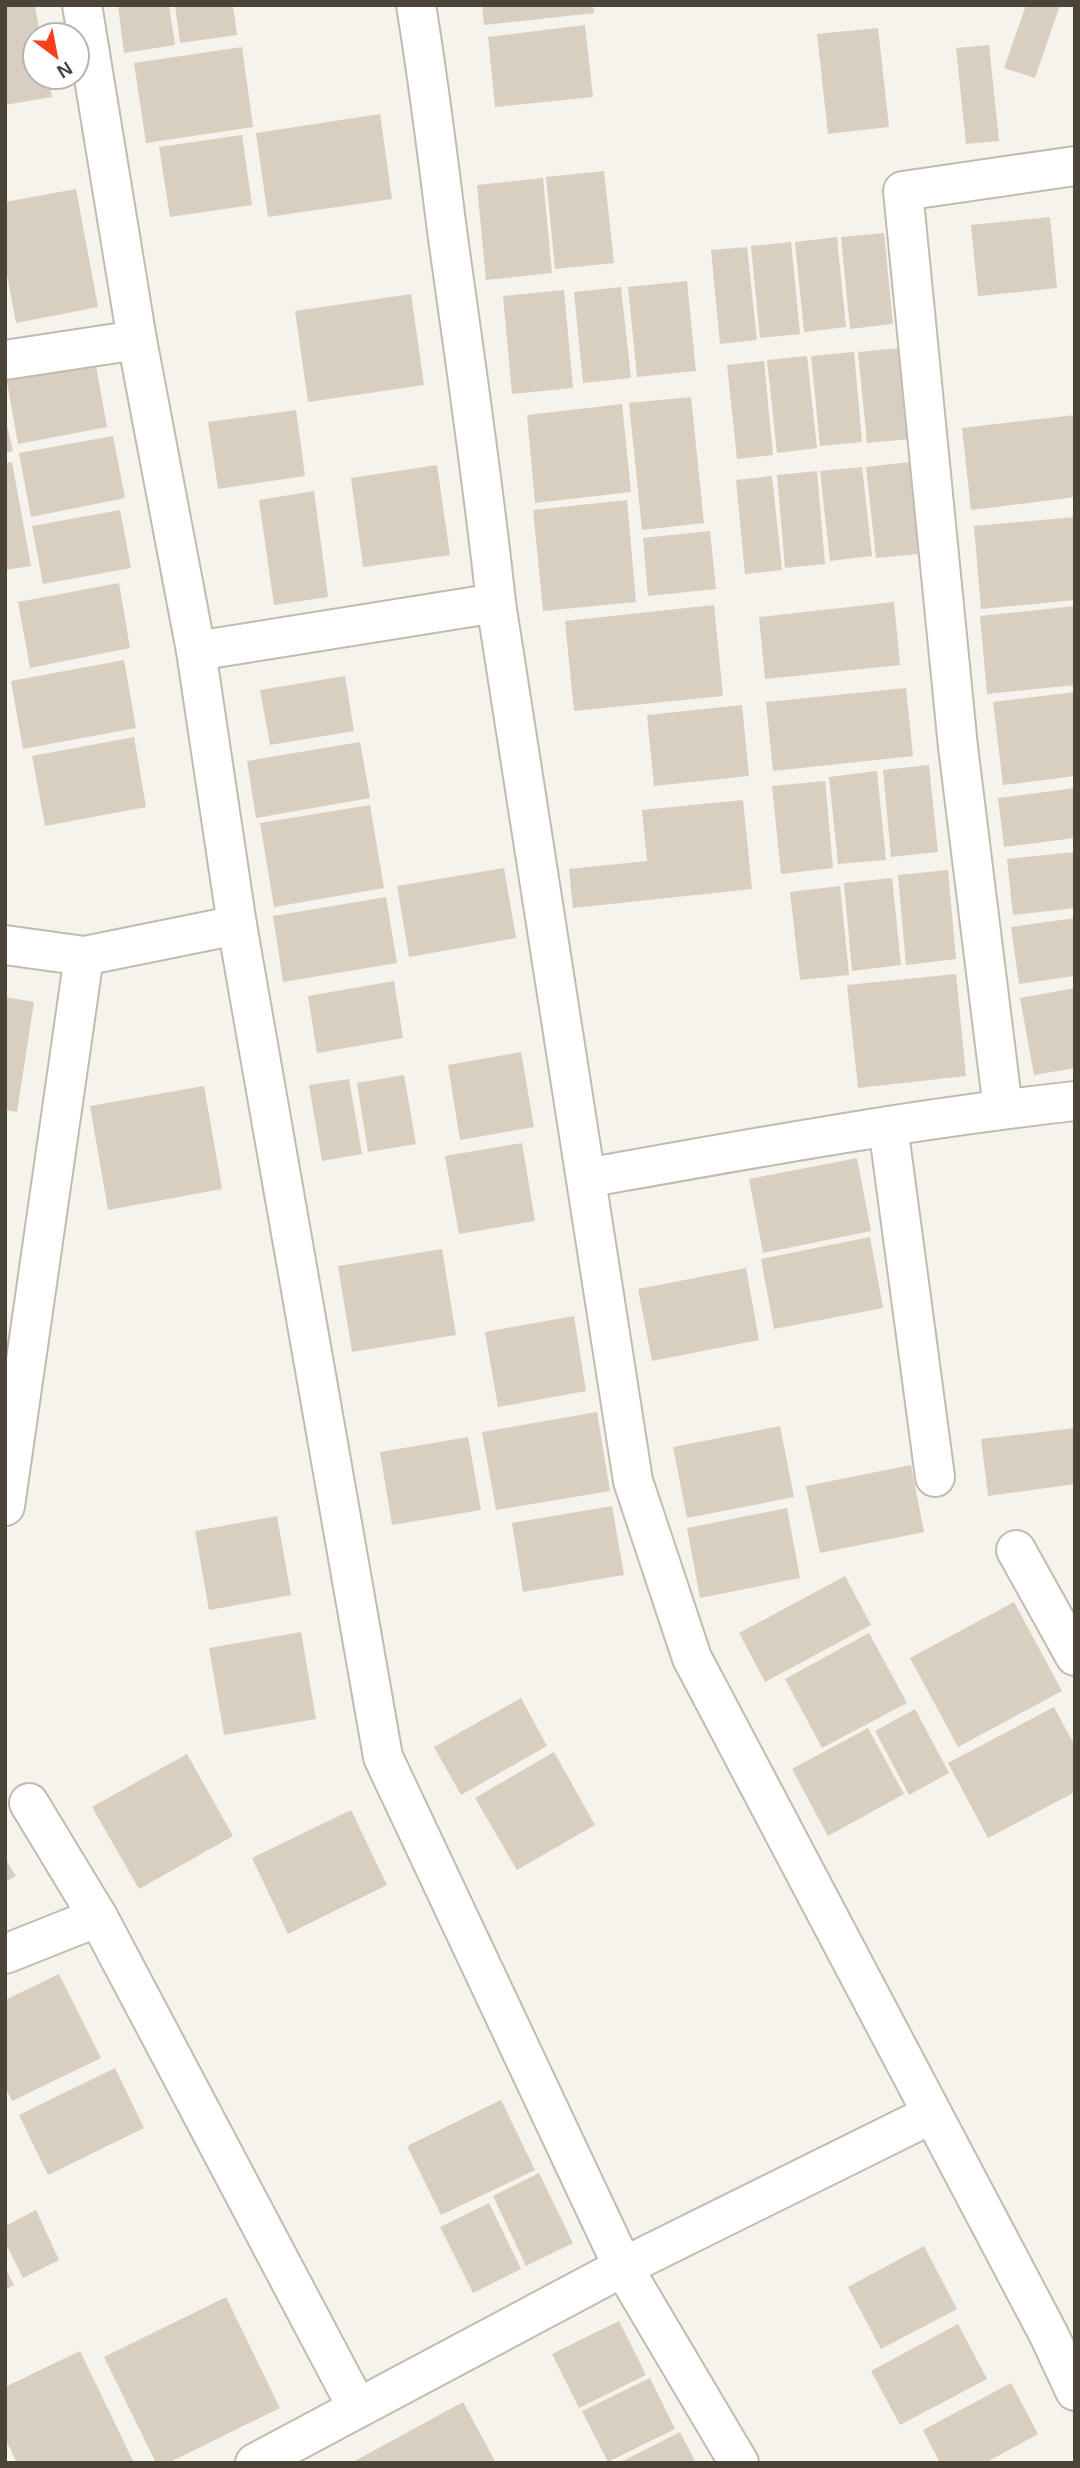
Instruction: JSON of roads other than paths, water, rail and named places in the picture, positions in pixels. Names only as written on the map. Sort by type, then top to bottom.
[{"type":"street","points":[[82,5],[137,340],[196,651],[237,925],[383,1757],[623,2267],[739,2463]]},
{"type":"street","points":[[416,5],[433,106],[448,237],[482,470],[496,603],[633,1481],[692,1658],[932,2114],[1062,2328],[1075,2391]]},
{"type":"street","points":[[1003,1109],[958,747],[903,191],[1075,166]]},
{"type":"street","points":[[5,360],[137,340]]},
{"type":"street","points":[[196,651],[496,603]]},
{"type":"street","points":[[5,945],[84,956],[237,925]]},
{"type":"street","points":[[5,1506],[84,956]]},
{"type":"street","points":[[586,1178],[767,1145],[1003,1109],[1075,1101]]},
{"type":"street","points":[[888,1126],[935,1477]]},
{"type":"street","points":[[1016,1550],[1075,1656]]},
{"type":"street","points":[[29,1803],[99,1917],[357,2407]]},
{"type":"street","points":[[5,1954],[99,1917]]},
{"type":"street","points":[[255,2463],[623,2267],[932,2114]]}]
